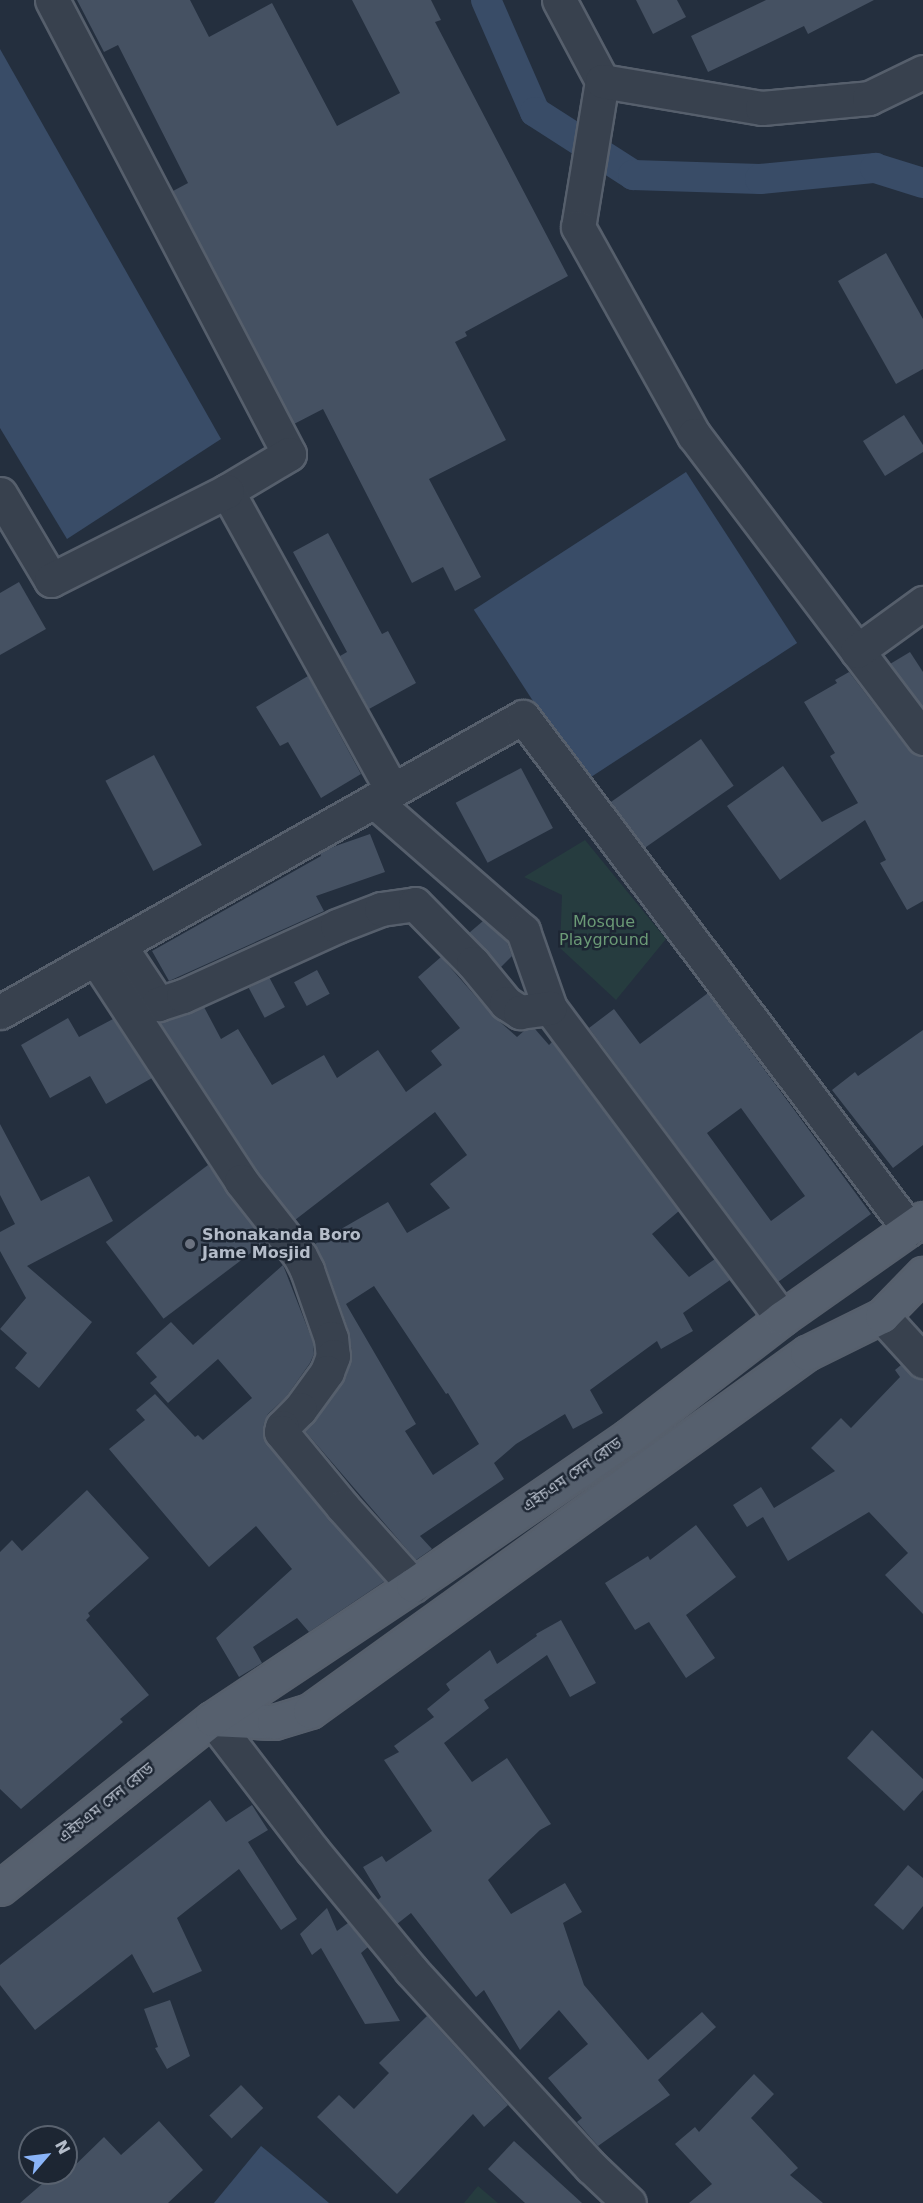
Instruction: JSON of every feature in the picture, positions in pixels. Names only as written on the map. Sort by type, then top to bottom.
[{"type":"main road","name":"এইচএম সেন রোড","points":[[0,1888],[212,1719],[413,1585],[629,1436],[782,1318],[916,1224]]},
{"type":"main road","points":[[212,1719],[274,1722],[310,1711],[807,1353],[882,1316],[923,1274]]},
{"type":"street","points":[[0,494],[51,580],[227,490],[289,454],[52,0]]},
{"type":"street","points":[[559,0],[602,81],[578,227],[694,435],[923,738]]},
{"type":"street","points":[[602,81],[762,108],[869,98],[923,72]]},
{"type":"street","points":[[227,490],[383,796],[523,931],[550,1008],[782,1318]]},
{"type":"street","points":[[857,651],[923,603]]},
{"type":"street","points":[[0,1012],[523,717],[916,1224]]},
{"type":"street","points":[[108,952],[158,1004],[183,996],[337,926],[381,909],[415,904],[473,963],[506,1003],[520,1012],[550,1008]]},
{"type":"street","points":[[108,952],[241,1181],[300,1256],[307,1270],[331,1338],[333,1356],[327,1372],[300,1408],[282,1427],[281,1432],[343,1508],[413,1585]]},
{"type":"street","points":[[882,1316],[923,1361]]},
{"type":"street","points":[[212,1719],[314,1851],[411,1970],[591,2167],[629,2203]]},
{"type":"green space","name":"Mosque Playground","points":[[585,840],[666,939],[616,1000],[560,948],[562,895],[524,877]]},
{"type":"green space","points":[[478,2186],[498,2203],[464,2203]]},
{"type":"water","points":[[0,49],[221,439],[67,539],[0,428]]},
{"type":"water","points":[[686,472],[797,643],[585,781],[474,610]]},
{"type":"water","points":[[261,2146],[288,2168],[329,2203],[214,2203]]},
{"type":"building","points":[[77,0],[190,0],[209,37],[272,3],[337,126],[400,93],[352,0],[431,0],[441,20],[435,22],[568,276],[465,332],[467,336],[455,342],[506,440],[429,479],[481,577],[455,591],[443,567],[412,583],[323,409],[294,424],[173,191],[188,183],[118,45],[104,52]]},
{"type":"building","points":[[636,0],[677,0],[686,17],[653,34]]},
{"type":"building","points":[[766,0],[874,0],[808,34],[804,26],[708,72],[691,36]]},
{"type":"building","points":[[886,253],[923,319],[923,369],[896,384],[838,281]]},
{"type":"building","points":[[904,415],[923,445],[923,452],[885,476],[863,441]]},
{"type":"building","points":[[328,533],[382,634],[388,631],[416,683],[369,709],[340,656],[347,652],[293,552]]},
{"type":"building","points":[[19,582],[46,629],[0,655],[0,593]]},
{"type":"building","points":[[910,652],[923,672],[923,707],[890,664]]},
{"type":"building","points":[[849,672],[908,749],[923,756],[923,901],[907,910],[880,863],[886,860],[865,820],[780,880],[727,806],[783,766],[822,822],[858,803],[830,756],[835,753],[804,702],[837,683],[835,680]]},
{"type":"building","points":[[308,676],[361,774],[321,798],[288,742],[280,746],[256,707]]},
{"type":"building","points":[[701,739],[734,786],[644,849],[611,802]]},
{"type":"building","points":[[154,755],[202,845],[153,871],[105,781]]},
{"type":"building","points":[[521,768],[553,828],[488,863],[456,803]]},
{"type":"building","points":[[370,834],[385,872],[316,896],[324,911],[169,981],[152,951],[321,856],[320,853],[327,849]]},
{"type":"building","points":[[483,921],[507,942],[512,956],[501,967],[469,933]]},
{"type":"building","points":[[441,957],[492,1015],[517,1037],[525,1030],[535,1029],[549,1045],[552,1042],[679,1211],[652,1234],[689,1277],[715,1259],[730,1280],[683,1313],[693,1331],[661,1349],[657,1341],[590,1390],[603,1413],[573,1429],[565,1414],[516,1444],[494,1463],[504,1479],[420,1536],[432,1549],[416,1560],[305,1431],[342,1383],[352,1354],[349,1332],[325,1264],[315,1244],[388,1202],[407,1233],[450,1208],[430,1184],[467,1155],[435,1112],[295,1220],[256,1170],[159,1022],[204,1007],[221,1039],[238,1029],[272,1085],[324,1055],[337,1078],[378,1050],[406,1092],[442,1065],[431,1051],[460,1028],[418,977]],"holes":[[[374,1286],[446,1394],[448,1393],[479,1444],[433,1475],[405,1431],[416,1424],[346,1304]]]},
{"type":"building","points":[[317,970],[330,994],[307,1006],[294,982]]},
{"type":"building","points":[[269,977],[285,1007],[265,1018],[249,988]]},
{"type":"building","points":[[708,993],[871,1214],[778,1282],[589,1028],[614,1009],[640,1044]],"holes":[[[741,1108],[805,1196],[771,1221],[707,1133]]]},
{"type":"building","points":[[68,1018],[79,1037],[113,1019],[152,1078],[106,1104],[90,1076],[50,1098],[21,1045]]},
{"type":"building","points":[[923,1030],[923,1145],[893,1168],[832,1090],[855,1072],[858,1076]]},
{"type":"building","points":[[0,1124],[41,1201],[89,1176],[113,1221],[27,1266],[92,1322],[39,1388],[15,1368],[27,1353],[0,1329],[26,1298],[0,1251],[0,1232],[15,1224],[0,1195]]},
{"type":"building","points":[[208,1165],[266,1242],[164,1319],[106,1242]]},
{"type":"building","points":[[283,1265],[313,1342],[314,1354],[286,1397],[268,1414],[264,1423],[263,1437],[329,1519],[385,1581],[309,1632],[297,1618],[253,1647],[262,1663],[239,1677],[216,1638],[292,1569],[256,1526],[209,1567],[109,1449],[145,1420],[136,1410],[155,1394],[195,1437],[198,1435],[203,1440],[252,1398],[218,1359],[168,1403],[150,1383],[157,1377],[136,1353],[171,1322],[193,1345]]},
{"type":"building","points":[[901,1365],[910,1374],[923,1379],[923,1614],[885,1575],[908,1553],[869,1512],[788,1561],[763,1517],[747,1527],[733,1505],[761,1487],[774,1508],[835,1471],[811,1448],[841,1418],[851,1428],[900,1377],[895,1370]]},
{"type":"building","points":[[87,1490],[149,1558],[88,1613],[90,1616],[86,1620],[149,1695],[120,1719],[123,1722],[21,1809],[0,1789],[0,1552],[12,1540],[22,1551]]},
{"type":"building","points":[[696,1525],[736,1577],[686,1615],[715,1658],[686,1678],[649,1622],[635,1630],[605,1583],[648,1556],[650,1560]]},
{"type":"building","points":[[561,1620],[596,1683],[570,1697],[547,1655],[484,1700],[489,1708],[444,1743],[472,1782],[507,1758],[551,1824],[540,1830],[488,1880],[511,1914],[565,1883],[582,1912],[563,1923],[584,1985],[648,2060],[702,2012],[716,2027],[658,2080],[670,2095],[598,2146],[577,2122],[582,2118],[548,2078],[588,2044],[559,2010],[520,2050],[484,1990],[476,1997],[411,1913],[397,1924],[378,1900],[381,1897],[363,1867],[382,1856],[386,1862],[432,1831],[384,1760],[399,1752],[394,1746],[434,1717],[427,1709],[450,1690],[446,1684],[490,1650],[497,1664],[537,1636],[536,1634]]},
{"type":"building","points":[[872,1730],[923,1779],[923,1790],[904,1811],[847,1758]]},
{"type":"building","points":[[210,1800],[226,1822],[252,1805],[268,1830],[248,1842],[297,1919],[281,1930],[239,1869],[177,1918],[202,1971],[153,1993],[132,1954],[35,2030],[0,1985],[0,1965]]},
{"type":"building","points":[[908,1865],[923,1878],[923,1906],[903,1930],[874,1905]]},
{"type":"building","points":[[327,1908],[337,1931],[348,1923],[368,1947],[361,1953],[400,2021],[365,2024],[321,1948],[312,1955],[300,1934]]},
{"type":"building","points":[[170,2000],[190,2056],[167,2069],[155,2048],[158,2047],[144,2009]]},
{"type":"building","points":[[427,2016],[508,2105],[484,2127],[473,2114],[397,2194],[317,2117],[339,2095],[354,2109],[389,2073],[379,2063]]},
{"type":"building","points":[[754,2074],[774,2094],[751,2118],[798,2168],[790,2175],[823,2203],[689,2203],[712,2184],[675,2144],[695,2127],[699,2132]]},
{"type":"building","points":[[241,2085],[263,2108],[232,2139],[209,2116]]},
{"type":"building","points":[[159,2121],[203,2170],[168,2203],[20,2203],[41,2185],[78,2185],[78,2162],[104,2137],[121,2155]]},
{"type":"building","points":[[514,2141],[582,2203],[525,2203],[488,2169]]},
{"type":"waterway","points":[[486,0],[535,112],[633,175],[760,179],[875,168],[923,183]]},
{"type":"place","name":"Shonakanda Boro Jame Mosjid","points":[[190,1244]]}]
